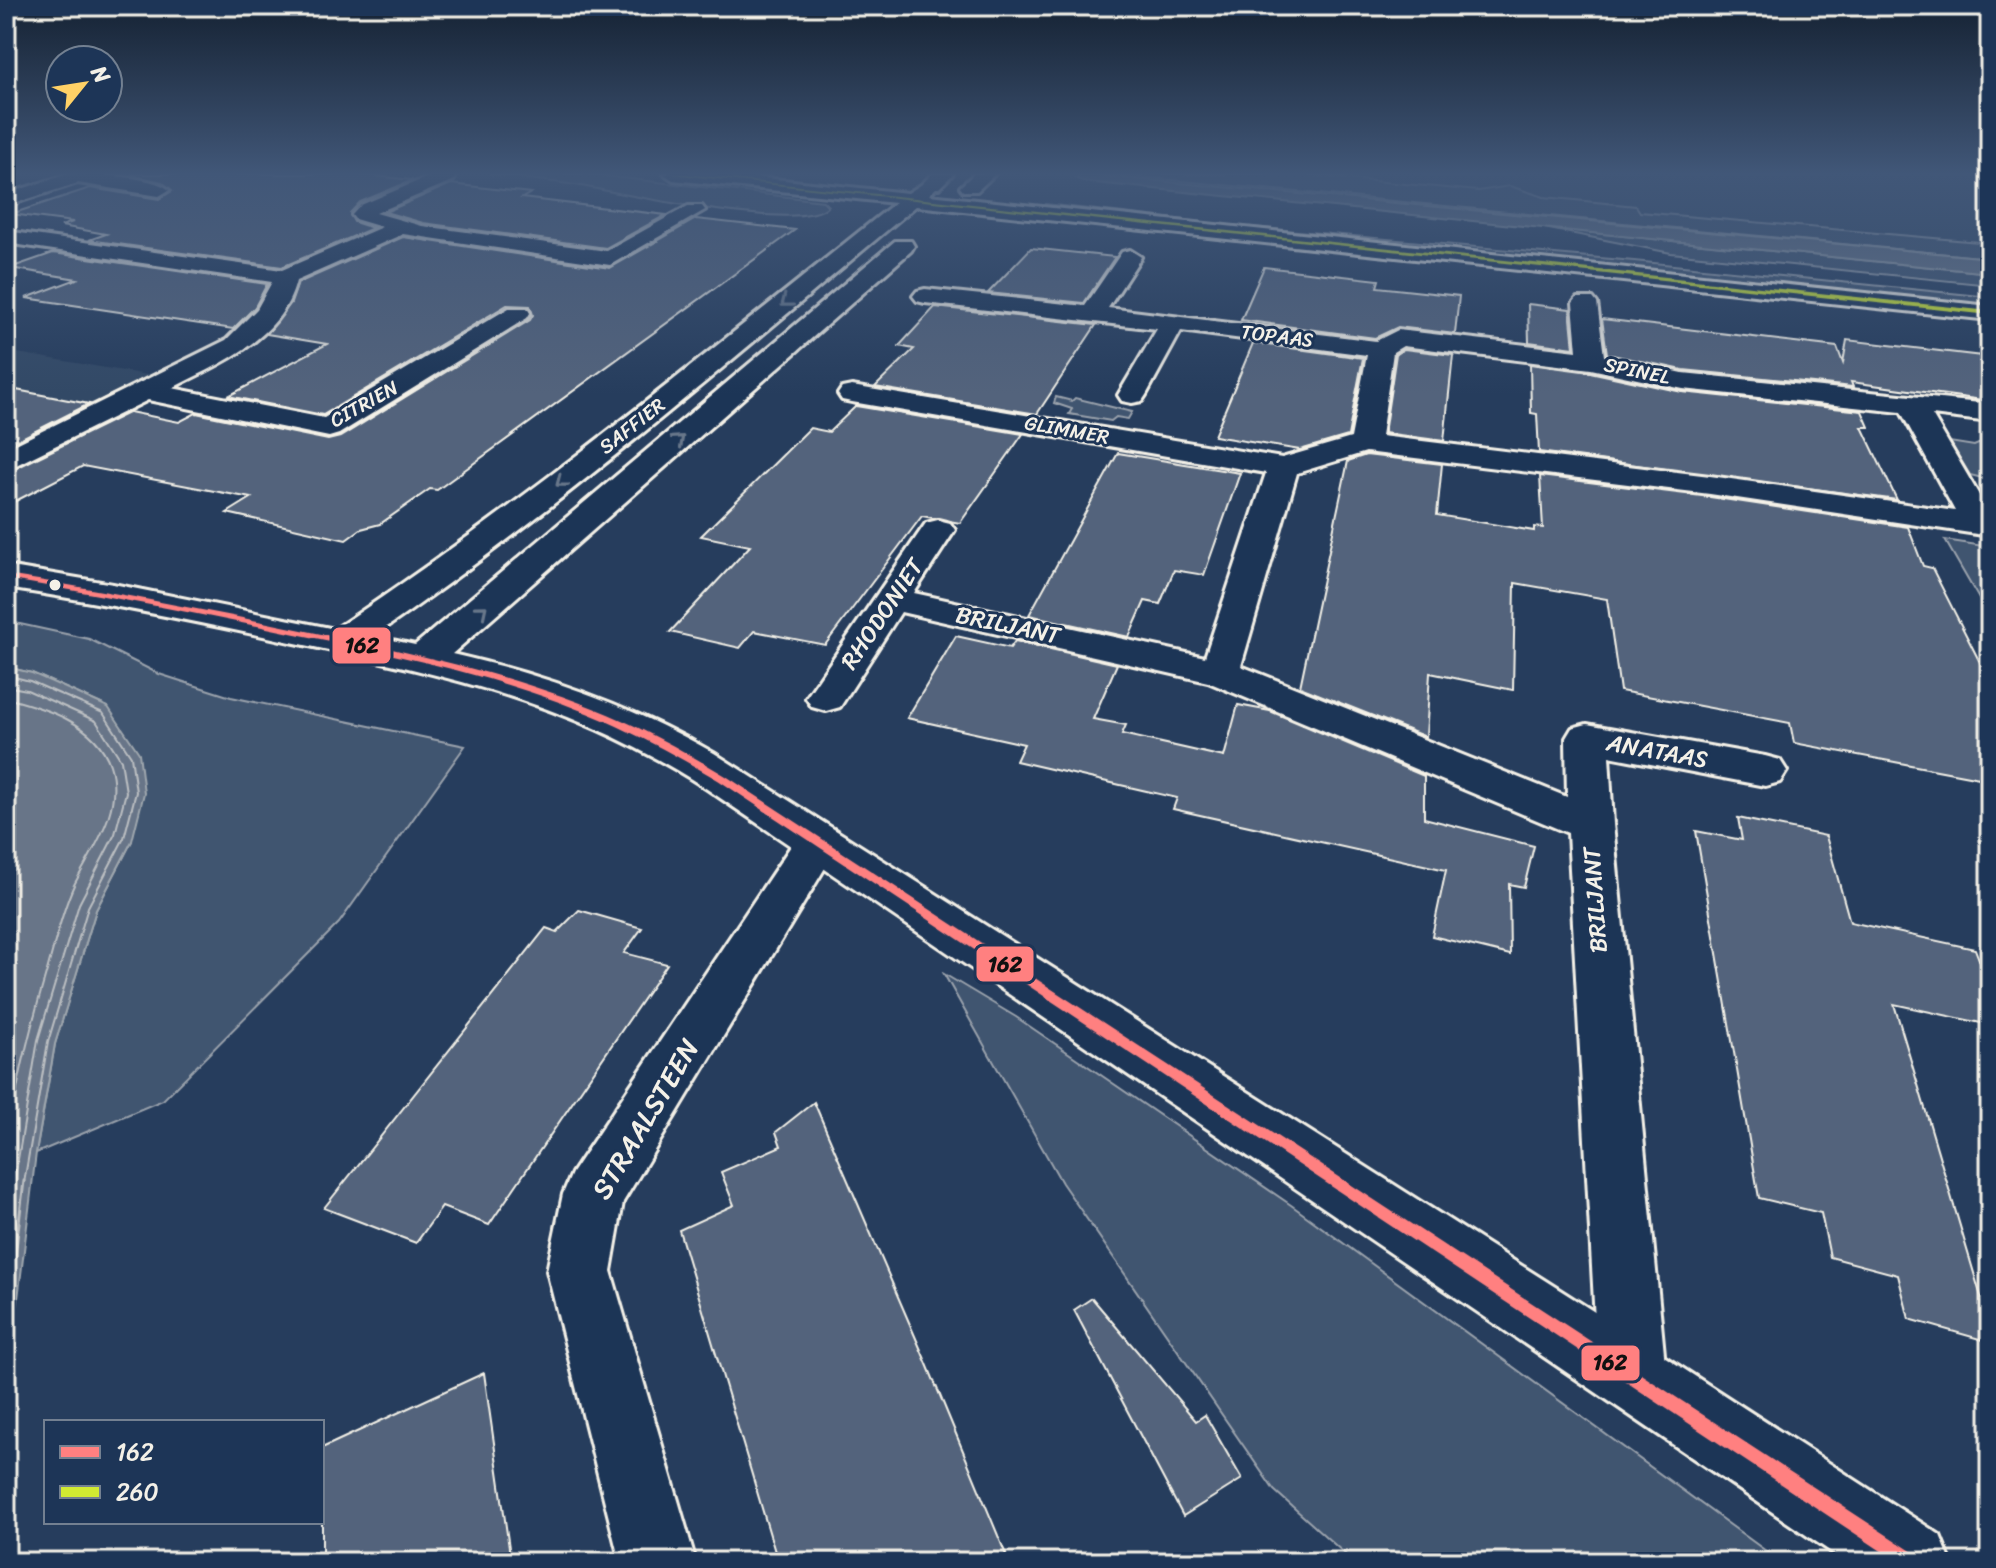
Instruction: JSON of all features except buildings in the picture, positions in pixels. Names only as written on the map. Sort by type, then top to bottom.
[{"type":"street","points":[[77,247],[285,277],[354,247]]},
{"type":"street","points":[[537,247],[610,258],[629,247]]},
{"type":"street","name":"SAFFIER","points":[[342,641],[446,570],[651,412],[856,247]]},
{"type":"street","name":"SAFFIER","points":[[422,659],[902,247]]},
{"type":"street","points":[[1363,247],[1990,313]]},
{"type":"street","points":[[1587,247],[1990,291]]},
{"type":"street","points":[[1091,315],[1130,257]]},
{"type":"street","points":[[6,461],[235,345],[263,316],[284,285],[285,277]]},
{"type":"street","name":"TOPAAS","points":[[925,296],[1381,349]]},
{"type":"street","points":[[1585,303],[1591,361]]},
{"type":"street","name":"CITRIEN","points":[[146,391],[329,428],[518,313]]},
{"type":"street","points":[[1132,395],[1173,323]]},
{"type":"street","name":"SPINEL","points":[[1381,349],[1398,338],[1591,361],[1683,381],[1990,413]]},
{"type":"street","points":[[1365,443],[1381,349]]},
{"type":"street","name":"GLIMMER","points":[[852,394],[1283,467]]},
{"type":"street","points":[[1911,404],[1985,525]]},
{"type":"street","points":[[1220,672],[1283,467],[1365,443],[1710,485],[1985,525]]},
{"type":"street","name":"RHODONIET","points":[[826,698],[938,530]]},
{"type":"street","points":[[6,577],[67,585],[422,659],[529,688],[622,721],[687,754],[817,843],[1913,1562]]},
{"type":"street","name":"BRILJANT","points":[[890,599],[1220,672],[1590,824],[1632,1375]]},
{"type":"street","name":"ANATAAS","points":[[1590,824],[1587,738],[1765,771]]},
{"type":"street","name":"STRAALSTEEN","points":[[658,1562],[579,1271],[594,1194],[817,843]]},
{"type":"shaded area","points":[[1413,247],[1478,247],[1990,297],[1990,308]]},
{"type":"shaded area","points":[[1641,247],[1734,247],[1990,273],[1990,285],[1671,253]]},
{"type":"shaded area","points":[[1761,247],[1990,247],[1990,270]]},
{"type":"shaded area","points":[[1876,247],[1990,247],[1990,258]]},
{"type":"shaded area","points":[[6,351],[153,376],[6,452]]},
{"type":"shaded area","points":[[1056,397],[1072,401],[1075,398],[1132,412],[1128,419],[1116,417],[1111,421],[1069,414],[1072,409],[1054,403]]},
{"type":"shaded area","points":[[1990,439],[1990,480],[1970,475],[1950,442],[1974,446]]},
{"type":"shaded area","points":[[1945,540],[1990,547],[1990,618]]},
{"type":"shaded area","points":[[6,621],[89,639],[159,674],[231,697],[465,746],[339,923],[163,1100],[36,1153],[55,1044],[96,910],[132,841],[108,707],[32,673],[6,667]]},
{"type":"shaded area","points":[[944,974],[1016,1017],[1291,1205],[1781,1562],[1354,1562],[1274,1490],[1062,1183]]},
{"type":"water","points":[[1733,247],[1873,247],[1990,258],[1990,273]]},
{"type":"water","points":[[6,667],[32,673],[108,707],[139,753],[144,793],[132,841],[96,910],[55,1044],[36,1153],[6,1396]]},
{"type":"transit line","name":"260","points":[[1366,247],[1990,313]]},
{"type":"transit line","name":"162","points":[[6,577],[186,609],[462,669],[567,702],[671,748],[722,778],[1913,1562]]}]
